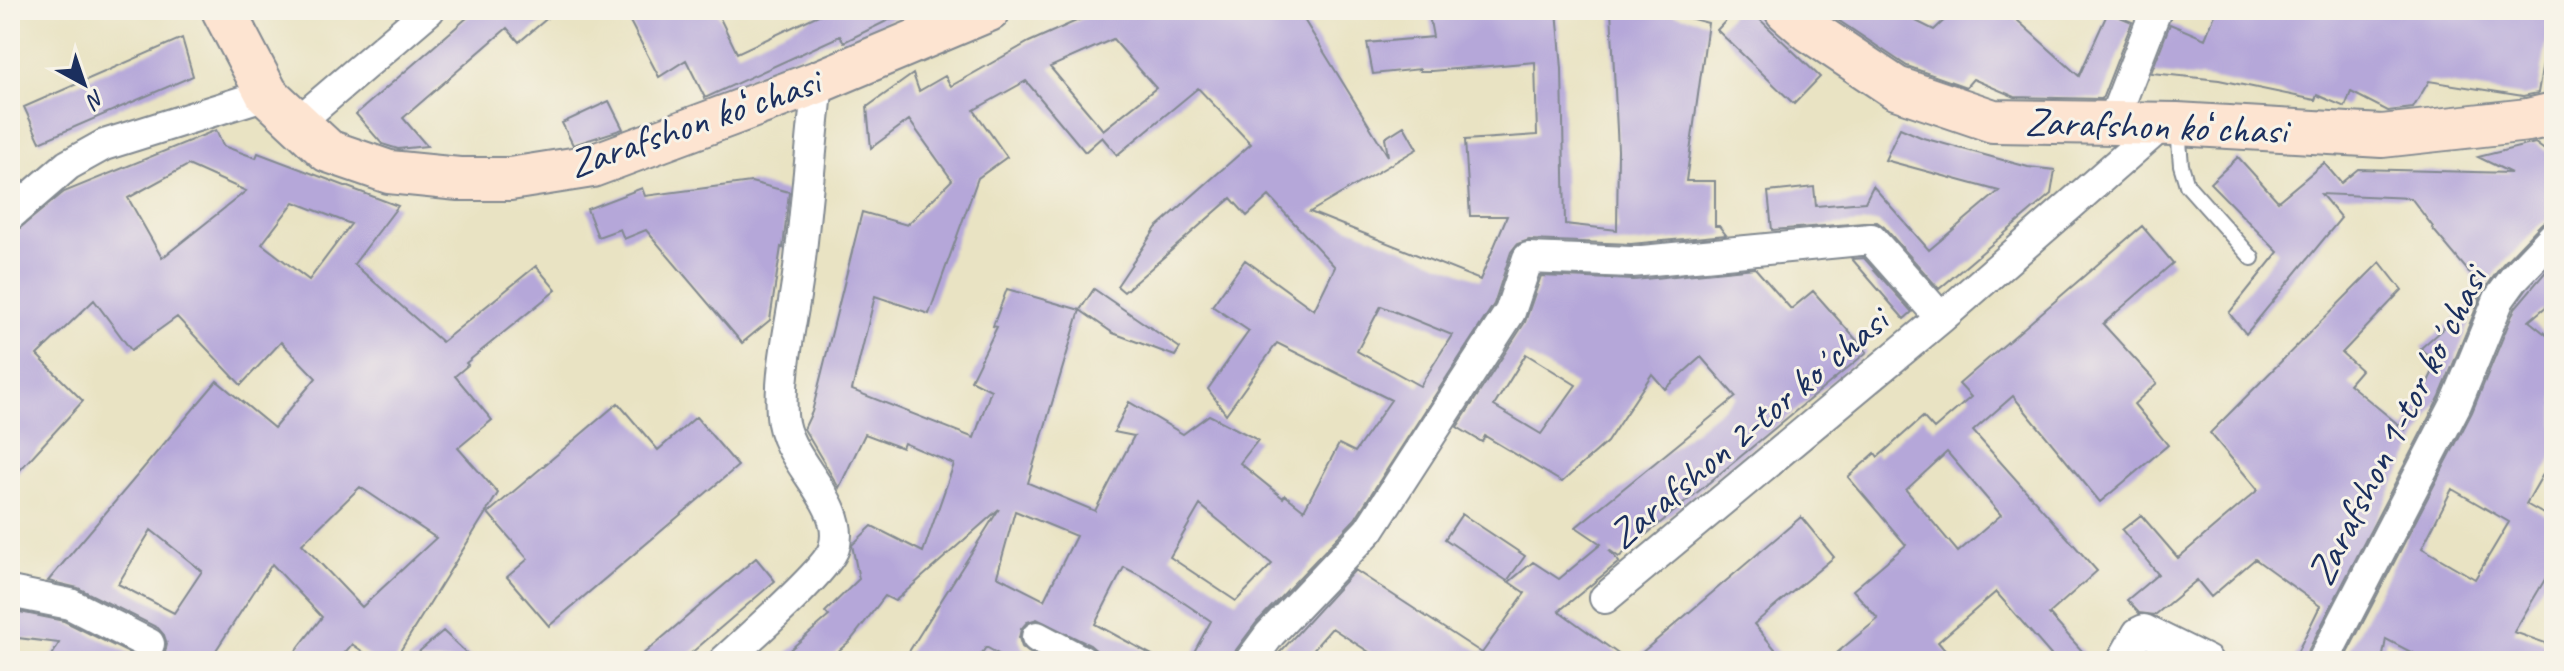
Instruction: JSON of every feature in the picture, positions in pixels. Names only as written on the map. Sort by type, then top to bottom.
[{"type":"street","name":"Zarafshon koʻchasi","points":[[223,10],[267,94],[328,151],[389,172],[459,179],[510,179],[592,166],[818,82],[989,10]]},
{"type":"street","points":[[297,123],[429,10]]},
{"type":"street","name":"Zarafshon koʻchasi","points":[[1786,10],[1809,30],[1896,88],[1993,121],[2170,124],[2382,136],[2528,120],[2554,114]]},
{"type":"street","points":[[2112,124],[2156,10]]},
{"type":"street","points":[[724,661],[829,560],[837,534],[834,518],[790,443],[782,419],[781,389],[798,276],[818,82]]},
{"type":"street","points":[[10,215],[68,165],[104,145],[267,94]]},
{"type":"street","name":"Zarafshon 2-tor koʼchasi","points":[[1605,598],[2170,124]]},
{"type":"street","name":"Zarafshon 1-tor koʼchasi","points":[[2323,661],[2456,404],[2499,299],[2515,277],[2554,236]]},
{"type":"street","name":"Zarafshon 2-tor koʼchasi","points":[[1250,661],[1270,634],[1369,530],[1510,312],[1528,258],[1632,262],[1871,239],[1941,318]]},
{"type":"street","points":[[10,592],[70,604],[149,644]]},
{"type":"street","points":[[2122,661],[2138,633],[2144,630],[2207,661]]},
{"type":"street","points":[[1037,637],[1082,661]]},
{"type":"lane","points":[[2170,124],[2187,185],[2252,258]]},
{"type":"building","points":[[476,10],[557,10],[519,42],[507,28],[403,118],[427,146],[398,149],[382,144],[356,114]]},
{"type":"building","points":[[624,10],[716,10],[737,53],[825,12],[823,10],[909,10],[844,42],[840,36],[705,98],[686,60],[659,77]]},
{"type":"building","points":[[1101,10],[1298,10],[1388,156],[1385,138],[1404,126],[1417,149],[1310,212],[1480,280],[1507,216],[1470,216],[1465,140],[1537,135],[1535,62],[1373,74],[1367,43],[1433,37],[1428,10],[1557,10],[1562,69],[1565,224],[1617,230],[1618,150],[1611,10],[1659,10],[1708,23],[1686,181],[1715,181],[1715,226],[1719,226],[1726,235],[1631,244],[1529,240],[1517,244],[1511,252],[1494,304],[1355,519],[1257,622],[1236,650],[1232,661],[1189,661],[1211,621],[1153,582],[1124,567],[1095,624],[1163,661],[1100,661],[1098,652],[1090,645],[1037,619],[1027,622],[1019,638],[1022,647],[1044,661],[1011,661],[986,647],[977,661],[903,661],[999,509],[895,601],[885,596],[851,640],[827,661],[777,661],[829,616],[825,612],[859,579],[852,545],[872,526],[923,552],[954,464],[904,443],[902,448],[865,434],[839,488],[804,429],[812,412],[862,212],[907,225],[952,180],[909,120],[871,148],[867,107],[913,74],[919,91],[945,76],[951,86],[1029,42]],"holes":[[[1113,39],[1156,88],[1103,130],[1050,67]],[[1026,81],[1085,152],[1102,137],[1117,155],[1198,88],[1251,144],[1156,228],[1117,286],[1124,292],[1231,198],[1247,216],[1269,196],[1335,267],[1314,310],[1245,260],[1212,306],[1249,331],[1208,389],[1226,414],[1277,343],[1391,400],[1355,452],[1339,444],[1304,510],[1285,495],[1283,498],[1240,463],[1258,440],[1209,415],[1183,434],[1129,402],[1114,432],[1134,436],[1095,511],[1028,483],[1080,310],[1007,289],[993,326],[997,327],[971,380],[991,390],[974,438],[852,390],[875,296],[929,314],[978,178],[1007,157],[974,110]],[[1381,306],[1452,335],[1420,386],[1357,351]],[[1200,505],[1272,564],[1236,601],[1170,557]],[[1015,511],[1076,536],[1044,600],[997,576]]]},
{"type":"building","points":[[1736,10],[1750,10],[1820,77],[1794,104],[1717,30]]},
{"type":"building","points":[[1823,10],[1894,10],[1934,30],[1955,10],[2006,10],[2079,76],[2108,12],[2132,22],[2102,99],[2015,97],[1973,79],[1966,87],[1907,66]]},
{"type":"building","points":[[2217,10],[2552,10],[2538,93],[2523,96],[2429,81],[2413,108],[2388,111],[2351,92],[2345,107],[2317,95],[2315,100],[2219,80],[2151,73],[2170,24],[2205,39]]},
{"type":"building","points":[[182,38],[193,76],[40,142],[24,107]]},
{"type":"building","points":[[609,101],[623,129],[573,145],[562,123]]},
{"type":"building","points":[[1900,128],[1923,138],[2028,167],[2055,170],[2051,194],[1939,289],[1877,222],[1772,230],[1768,192],[1814,187],[1816,206],[1865,202],[1873,186],[1929,250],[1999,191],[1885,160]]},
{"type":"building","points":[[216,130],[223,146],[256,158],[258,153],[398,206],[354,264],[442,342],[536,266],[556,290],[466,363],[468,365],[455,376],[492,420],[458,448],[498,493],[394,661],[376,661],[352,644],[338,661],[288,661],[322,617],[272,564],[209,661],[153,661],[165,653],[167,644],[158,628],[78,588],[48,581],[217,381],[274,428],[316,378],[281,342],[241,385],[177,317],[131,350],[94,300],[37,355],[83,401],[10,481],[10,236],[64,192]],"holes":[[[188,165],[246,191],[162,258],[128,198]],[[294,202],[351,224],[309,280],[262,244]],[[360,487],[436,538],[362,607],[302,544]],[[151,530],[202,571],[174,613],[118,584]]]},
{"type":"building","points":[[2535,143],[2554,157],[2554,218],[2541,224],[2502,265],[2484,290],[2411,198],[2321,194],[2341,218],[2246,334],[2229,313],[2278,252],[2210,183],[2238,157],[2278,201],[2324,163],[2341,183],[2358,169],[2511,173],[2478,157]]},
{"type":"building","points":[[751,182],[789,192],[770,320],[742,343],[646,230],[624,239],[620,229],[598,237],[587,209],[642,188],[645,196]]},
{"type":"building","points":[[2142,226],[2173,263],[2103,324],[2157,383],[2134,404],[2168,445],[2100,502],[2013,396],[1973,431],[2097,571],[2049,614],[2091,661],[2056,661],[1996,592],[1938,642],[1954,661],[1827,661],[1878,619],[1853,590],[1906,545],[1848,477],[1875,453],[1878,457],[1923,417],[1934,429],[1971,397],[1959,384]],"holes":[[[1947,452],[2001,515],[1958,552],[1906,490]]]},
{"type":"building","points":[[1864,258],[1912,312],[1904,319],[1852,259]]},
{"type":"building","points":[[2380,262],[2402,290],[2342,353],[2361,370],[2349,384],[2405,430],[2436,365],[2421,348],[2482,294],[2440,396],[2305,661],[2293,661],[2320,606],[2255,559],[2211,597],[2197,580],[2155,615],[2139,613],[2127,600],[2158,574],[2122,530],[2141,515],[2178,558],[2258,490],[2210,433]]},
{"type":"building","points":[[2554,262],[2554,300],[2529,321],[2554,341],[2554,455],[2526,504],[2554,520],[2554,564],[2514,632],[2554,646],[2554,661],[2428,661],[2386,639],[2382,661],[2343,661],[2472,412],[2515,308]],"holes":[[[2452,489],[2509,522],[2475,579],[2422,548]]]},
{"type":"building","points":[[1755,268],[1791,309],[1813,291],[1867,352],[1619,557],[1609,550],[1619,562],[1559,611],[1628,661],[1383,661],[1332,628],[1303,661],[1272,661],[1355,570],[1482,653],[1525,593],[1509,582],[1533,562],[1559,579],[1601,544],[1576,527],[1736,397],[1701,357],[1665,389],[1652,374],[1607,442],[1562,482],[1485,436],[1482,442],[1457,427],[1525,322],[1541,276],[1634,280]],"holes":[[[1526,354],[1576,385],[1541,434],[1494,406]]]},
{"type":"building","points":[[1094,289],[1180,348],[1175,356],[1113,333],[1080,310]]},
{"type":"building","points":[[618,403],[658,450],[696,417],[738,466],[549,626],[507,577],[528,559],[488,513]]},
{"type":"building","points":[[1462,514],[1525,556],[1507,581],[1445,539]]},
{"type":"building","points":[[1801,517],[1834,557],[1754,624],[1785,661],[1632,661]]},
{"type":"building","points":[[756,558],[775,581],[682,661],[635,661]]},
{"type":"building","points":[[10,610],[64,621],[145,661],[49,661],[59,643],[10,637]]},
{"type":"building","points":[[443,631],[475,661],[408,661]]}]
